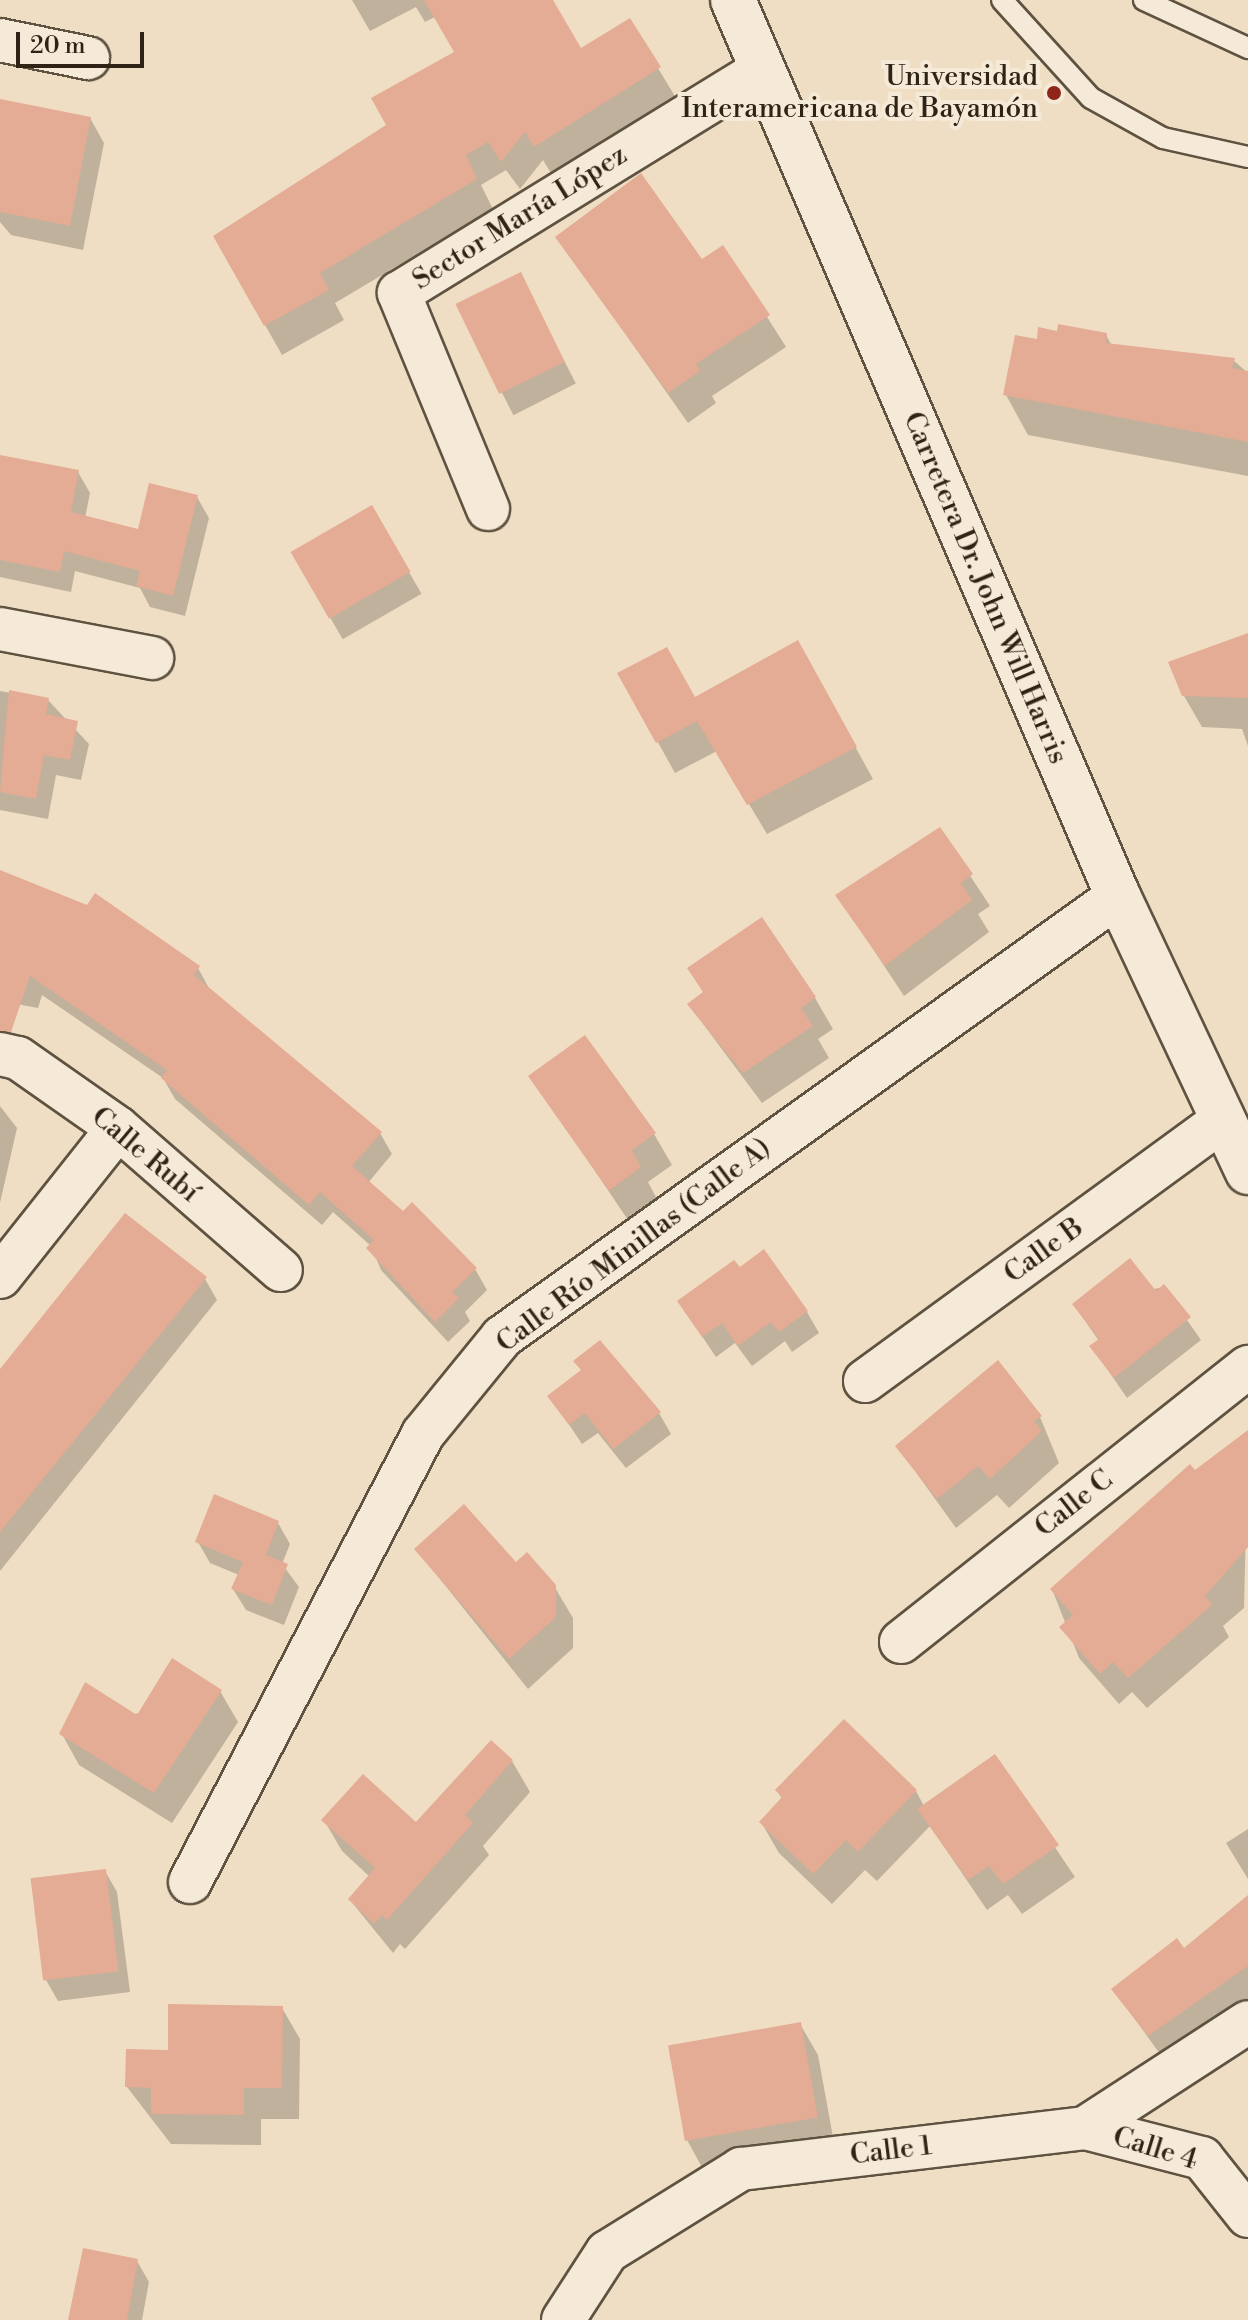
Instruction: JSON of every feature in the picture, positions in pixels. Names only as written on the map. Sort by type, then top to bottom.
[{"type":"street","name":"Carretera Dr. John Will Harris","points":[[733,0],[760,71],[1118,896],[1248,1172]]},
{"type":"street","points":[[0,40],[88,58]]},
{"type":"street","name":"Sector María López","points":[[488,509],[399,293],[760,71]]},
{"type":"street","points":[[0,629],[152,658]]},
{"type":"street","name":"Calle Río Minillas (Calle A)","points":[[190,1882],[423,1434],[502,1337],[1118,896]]},
{"type":"street","name":"Calle Rubí","points":[[0,1054],[18,1058],[118,1128],[281,1270]]},
{"type":"street","name":"Calle B","points":[[865,1381],[1222,1121]]},
{"type":"street","points":[[0,1277],[118,1128]]},
{"type":"street","name":"Calle C","points":[[901,1642],[1248,1367]]},
{"type":"street","name":"Calle 1","points":[[563,2320],[607,2252],[741,2169],[1085,2128],[1248,2022]]},
{"type":"street","name":"Calle 4","points":[[1085,2128],[1202,2158],[1248,2216]]},
{"type":"lane","points":[[1002,0],[1091,98],[1163,138],[1248,157]]},
{"type":"lane","points":[[1144,0],[1248,48]]},
{"type":"building","points":[[424,0],[553,0],[581,48],[630,18],[661,67],[534,147],[525,132],[501,162],[488,142],[466,155],[477,179],[320,273],[329,290],[264,326],[213,236],[386,125],[371,98],[454,52]]},
{"type":"building","points":[[0,99],[91,117],[70,226],[0,212]]},
{"type":"building","points":[[641,173],[702,259],[723,245],[770,315],[696,364],[700,371],[668,393],[555,237]]},
{"type":"building","points":[[521,272],[565,362],[499,394],[455,304]]},
{"type":"building","points":[[1058,324],[1107,333],[1106,343],[1235,358],[1232,368],[1248,371],[1248,442],[1003,395],[1015,335],[1037,339],[1038,327],[1057,331]]},
{"type":"building","points":[[0,455],[79,470],[71,512],[138,529],[149,483],[198,495],[173,596],[136,586],[140,571],[64,551],[60,572],[0,560]]},
{"type":"building","points":[[372,505],[411,572],[329,619],[291,552]]},
{"type":"building","points":[[1248,633],[1248,698],[1182,696],[1168,662]]},
{"type":"building","points":[[798,640],[857,747],[747,805],[697,721],[656,743],[617,673],[667,647],[695,697]]},
{"type":"building","points":[[9,690],[49,698],[46,714],[78,721],[70,760],[44,755],[36,799],[0,792]]},
{"type":"building","points":[[940,827],[973,874],[961,883],[972,900],[885,966],[835,895]]},
{"type":"building","points":[[0,870],[87,905],[95,893],[200,966],[194,975],[382,1132],[352,1166],[403,1211],[412,1202],[477,1268],[452,1292],[459,1298],[435,1322],[366,1248],[374,1240],[320,1192],[309,1205],[161,1078],[167,1070],[30,976],[11,1032],[0,1031]]},
{"type":"building","points":[[762,917],[816,997],[801,1008],[813,1026],[743,1073],[687,1004],[703,992],[687,968]]},
{"type":"building","points":[[585,1035],[656,1133],[632,1150],[641,1167],[609,1191],[528,1076]]},
{"type":"building","points":[[125,1213],[207,1277],[0,1532],[0,1369]]},
{"type":"building","points":[[764,1249],[808,1311],[779,1332],[771,1322],[738,1346],[722,1323],[702,1337],[677,1301],[734,1260],[740,1267]]},
{"type":"building","points":[[1130,1258],[1156,1291],[1164,1284],[1191,1317],[1114,1378],[1089,1346],[1099,1339],[1072,1304]]},
{"type":"building","points":[[600,1340],[661,1412],[613,1449],[585,1413],[569,1425],[547,1396],[581,1370],[573,1361]]},
{"type":"building","points":[[998,1360],[1042,1416],[1034,1421],[1042,1431],[990,1479],[978,1466],[937,1499],[895,1446]]},
{"type":"building","points":[[1248,1430],[1248,1547],[1205,1596],[1212,1605],[1128,1678],[1113,1662],[1100,1674],[1059,1627],[1073,1615],[1050,1589],[1190,1464],[1195,1470]]},
{"type":"building","points":[[214,1494],[279,1521],[266,1555],[288,1564],[272,1605],[231,1589],[243,1562],[195,1542]]},
{"type":"building","points":[[464,1504],[516,1562],[527,1552],[556,1585],[556,1617],[509,1659],[414,1549]]},
{"type":"building","points":[[172,1658],[222,1690],[154,1793],[59,1734],[85,1682],[137,1715]]},
{"type":"building","points":[[844,1719],[917,1790],[858,1852],[846,1840],[813,1874],[759,1822],[782,1797],[775,1790]]},
{"type":"building","points":[[491,1740],[513,1760],[465,1815],[473,1823],[387,1920],[382,1915],[374,1924],[348,1899],[375,1868],[321,1820],[363,1774],[416,1822]]},
{"type":"building","points":[[995,1754],[1059,1845],[1003,1884],[989,1866],[968,1880],[917,1809]]},
{"type":"building","points":[[106,1869],[119,1971],[43,1980],[31,1878]]},
{"type":"building","points":[[1248,1895],[1248,1966],[1148,2036],[1111,1989],[1177,1938],[1184,1948]]},
{"type":"building","points":[[168,2004],[283,2006],[282,2088],[244,2088],[244,2115],[151,2114],[151,2088],[125,2087],[126,2049],[168,2050]]},
{"type":"building","points":[[801,2022],[818,2118],[685,2141],[668,2045]]},
{"type":"building","points":[[83,2248],[138,2259],[127,2320],[68,2320]]},
{"type":"place","name":"Universidad Interamericana de Bayamón","points":[[1054,93]]}]
